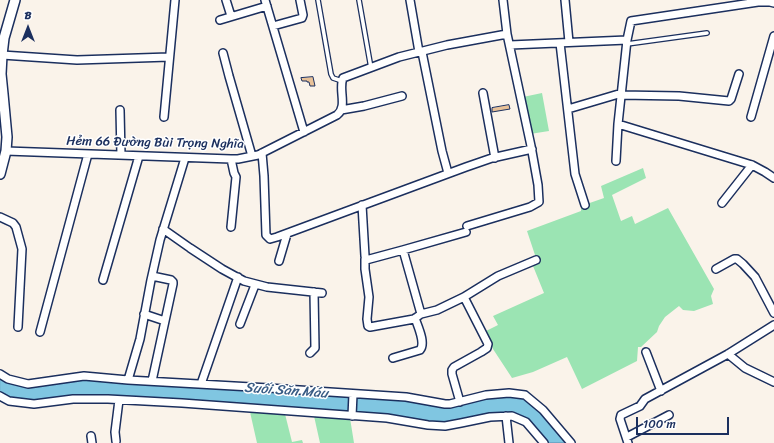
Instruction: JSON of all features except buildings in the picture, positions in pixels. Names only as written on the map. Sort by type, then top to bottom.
[{"type":"street","points":[[0,174],[7,138],[1,97],[2,38],[15,0]]},
{"type":"street","points":[[164,116],[174,0]]},
{"type":"street","points":[[226,0],[231,16]]},
{"type":"street","points":[[273,26],[302,18],[303,15],[300,0]]},
{"type":"street","points":[[410,0],[448,173]]},
{"type":"street","points":[[365,259],[404,250],[530,207],[539,202],[538,185],[532,149],[507,34],[503,0]]},
{"type":"street","points":[[565,0],[569,42]]},
{"type":"street","points":[[616,161],[626,42],[632,20],[758,2],[771,2]]},
{"type":"street","points":[[220,20],[266,3],[304,132]]},
{"type":"street","points":[[402,96],[364,106],[341,110],[343,78],[399,57],[447,45],[507,34]]},
{"type":"street","points":[[751,117],[774,36]]},
{"type":"street","points":[[510,46],[569,42],[626,42]]},
{"type":"street","points":[[560,43],[575,174],[585,205]]},
{"type":"street","points":[[223,53],[252,156]]},
{"type":"street","points":[[2,55],[78,60],[170,57]]},
{"type":"street","points":[[568,109],[621,94],[679,96],[729,101],[739,74]]},
{"type":"street","points":[[483,93],[495,158]]},
{"type":"street","points":[[120,110],[121,155]]},
{"type":"street","name":"Hẻm 66 Đường Bùi Trọng Nghĩa","points":[[4,150],[231,159],[262,153],[337,115],[341,110]]},
{"type":"street","points":[[618,124],[752,165],[774,178]]},
{"type":"street","points":[[262,153],[266,235],[270,238],[287,234],[448,173],[495,158],[532,149]]},
{"type":"street","points":[[40,332],[88,154]]},
{"type":"street","points":[[103,280],[139,156]]},
{"type":"street","points":[[128,380],[140,339],[160,240],[185,158]]},
{"type":"street","points":[[230,228],[236,177],[231,159]]},
{"type":"street","points":[[722,203],[752,165]]},
{"type":"street","points":[[362,205],[365,269],[369,297],[367,319],[368,326],[370,327],[392,324],[437,310],[464,297],[498,276],[536,260]]},
{"type":"street","points":[[0,217],[16,227],[22,249],[18,327]]},
{"type":"street","points":[[163,229],[222,269],[255,285],[322,293]]},
{"type":"street","points":[[279,262],[287,234]]},
{"type":"street","points":[[393,358],[420,350],[423,342],[404,250]]},
{"type":"street","points":[[716,269],[734,259],[737,259],[755,277],[774,313]]},
{"type":"street","points":[[152,276],[171,280],[173,282],[152,381]]},
{"type":"street","points":[[201,384],[238,277]]},
{"type":"street","points":[[240,324],[255,285]]},
{"type":"street","points":[[310,353],[315,348],[314,292]]},
{"type":"street","points":[[460,402],[452,370],[454,367],[487,348],[488,344],[464,297]]},
{"type":"street","points":[[144,314],[165,321]]},
{"type":"street","points":[[669,415],[628,440],[620,419],[621,415],[640,406],[644,399],[728,354],[774,325]]},
{"type":"street","points":[[646,352],[661,391]]},
{"type":"street","points":[[728,354],[745,368],[774,382]]},
{"type":"street","points":[[0,374],[8,379],[28,384],[84,376],[406,397],[445,404],[460,402],[486,395],[509,393],[525,395],[543,410],[571,443]]},
{"type":"street","points":[[352,416],[353,394]]},
{"type":"street","points":[[0,396],[9,401],[34,404],[73,399],[182,403],[387,418],[428,425],[445,426],[490,417],[512,416],[526,422],[544,443]]},
{"type":"street","points":[[116,441],[115,432],[119,400]]},
{"type":"street","points":[[506,416],[509,443]]},
{"type":"lane","points":[[318,0],[331,74],[333,78],[342,81]]},
{"type":"lane","points":[[359,0],[371,68]]},
{"type":"lane","points":[[626,42],[707,33]]},
{"type":"green space","points":[[542,93],[549,131],[530,134],[523,97]]},
{"type":"green space","points":[[643,168],[646,178],[612,195],[621,221],[632,216],[635,224],[668,208],[714,289],[711,296],[713,304],[694,311],[683,310],[679,306],[665,317],[657,332],[641,347],[638,347],[637,361],[582,389],[567,357],[533,372],[512,378],[493,349],[486,331],[498,325],[493,316],[544,293],[533,266],[538,264],[527,231],[581,211],[581,206],[604,198],[601,186]]},
{"type":"green space","points":[[250,412],[285,414],[292,442],[302,440],[303,443],[257,443]]},
{"type":"green space","points":[[314,416],[350,418],[354,443],[320,443]]},
{"type":"water","name":"Suối Săn Máu","points":[[0,377],[28,387],[85,378],[403,399],[444,406],[486,397],[509,395],[524,397],[541,412],[568,443],[547,443],[512,414],[444,424],[181,401],[34,402],[10,399],[0,393]]}]
